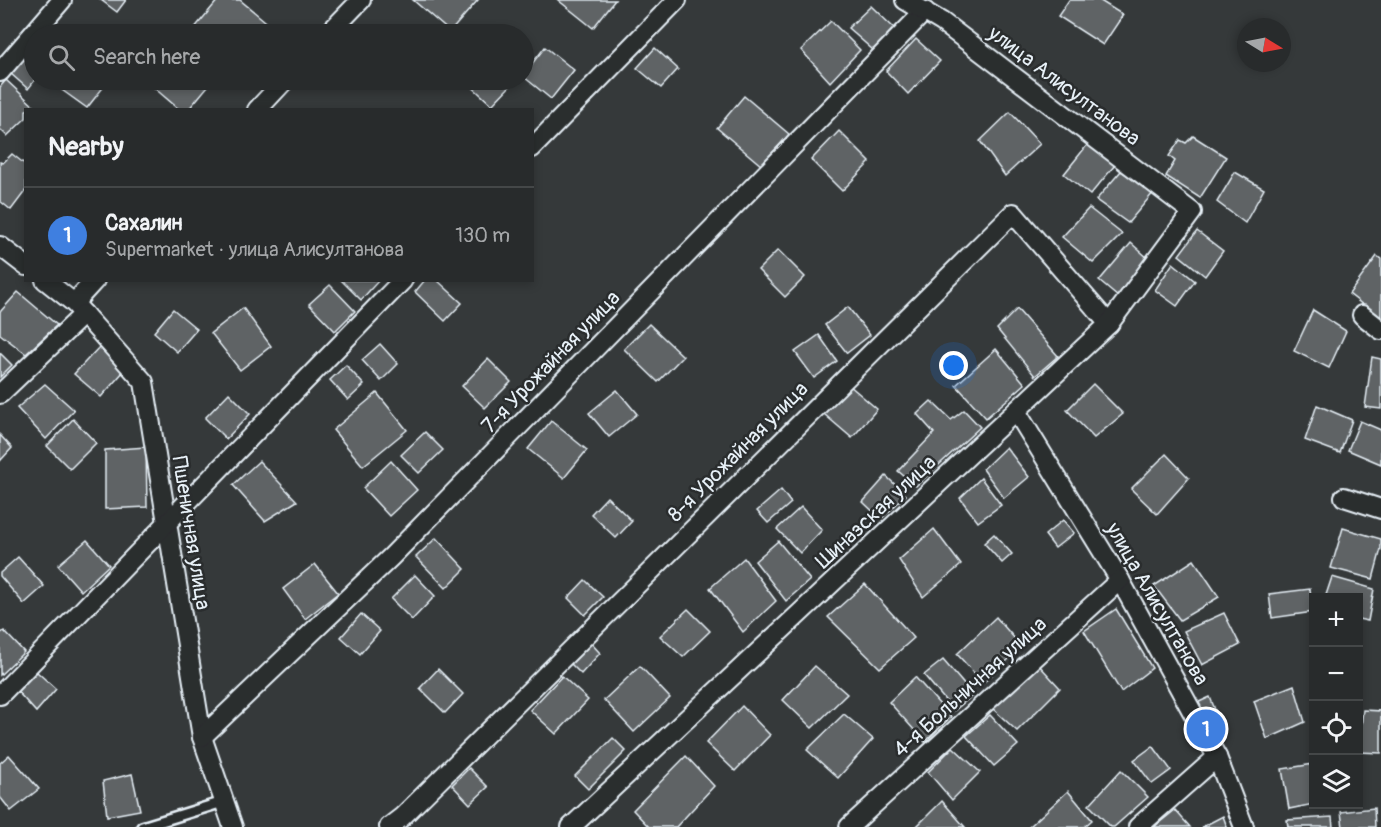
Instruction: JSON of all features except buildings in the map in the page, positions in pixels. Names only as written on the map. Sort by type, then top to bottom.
[{"type":"street","points":[[41,24],[62,0]]},
{"type":"street","points":[[338,24],[361,0]]},
{"type":"street","points":[[534,146],[677,0]]},
{"type":"street","name":"улица Алисултанова","points":[[905,0],[925,11],[1192,212]]},
{"type":"street","name":"7-я Урожайная улица","points":[[202,737],[391,557],[925,11]]},
{"type":"street","points":[[0,72],[24,44]]},
{"type":"street","points":[[259,108],[276,90]]},
{"type":"street","name":"Шиназская улица","points":[[571,827],[1109,324],[1192,212]]},
{"type":"street","name":"8-я Урожайная улица","points":[[389,827],[410,809],[1012,213],[1109,324]]},
{"type":"street","points":[[0,246],[24,264]]},
{"type":"street","name":"Пшеничная улица","points":[[47,282],[79,309],[144,382],[202,737],[233,827]]},
{"type":"street","points":[[0,394],[79,309],[94,282]]},
{"type":"street","points":[[0,694],[401,282]]},
{"type":"street","points":[[1362,315],[1381,330]]},
{"type":"street","name":"улица Алисултанова","points":[[1016,411],[1120,580],[1217,757],[1244,827]]},
{"type":"street","points":[[1344,497],[1381,508]]},
{"type":"street","name":"4-я Больничная улица","points":[[849,827],[1120,580]]},
{"type":"street","points":[[1138,827],[1217,757]]},
{"type":"lane","points":[[142,827],[224,802]]},
{"type":"place","name":"Сахалин","points":[[1206,729]]}]
